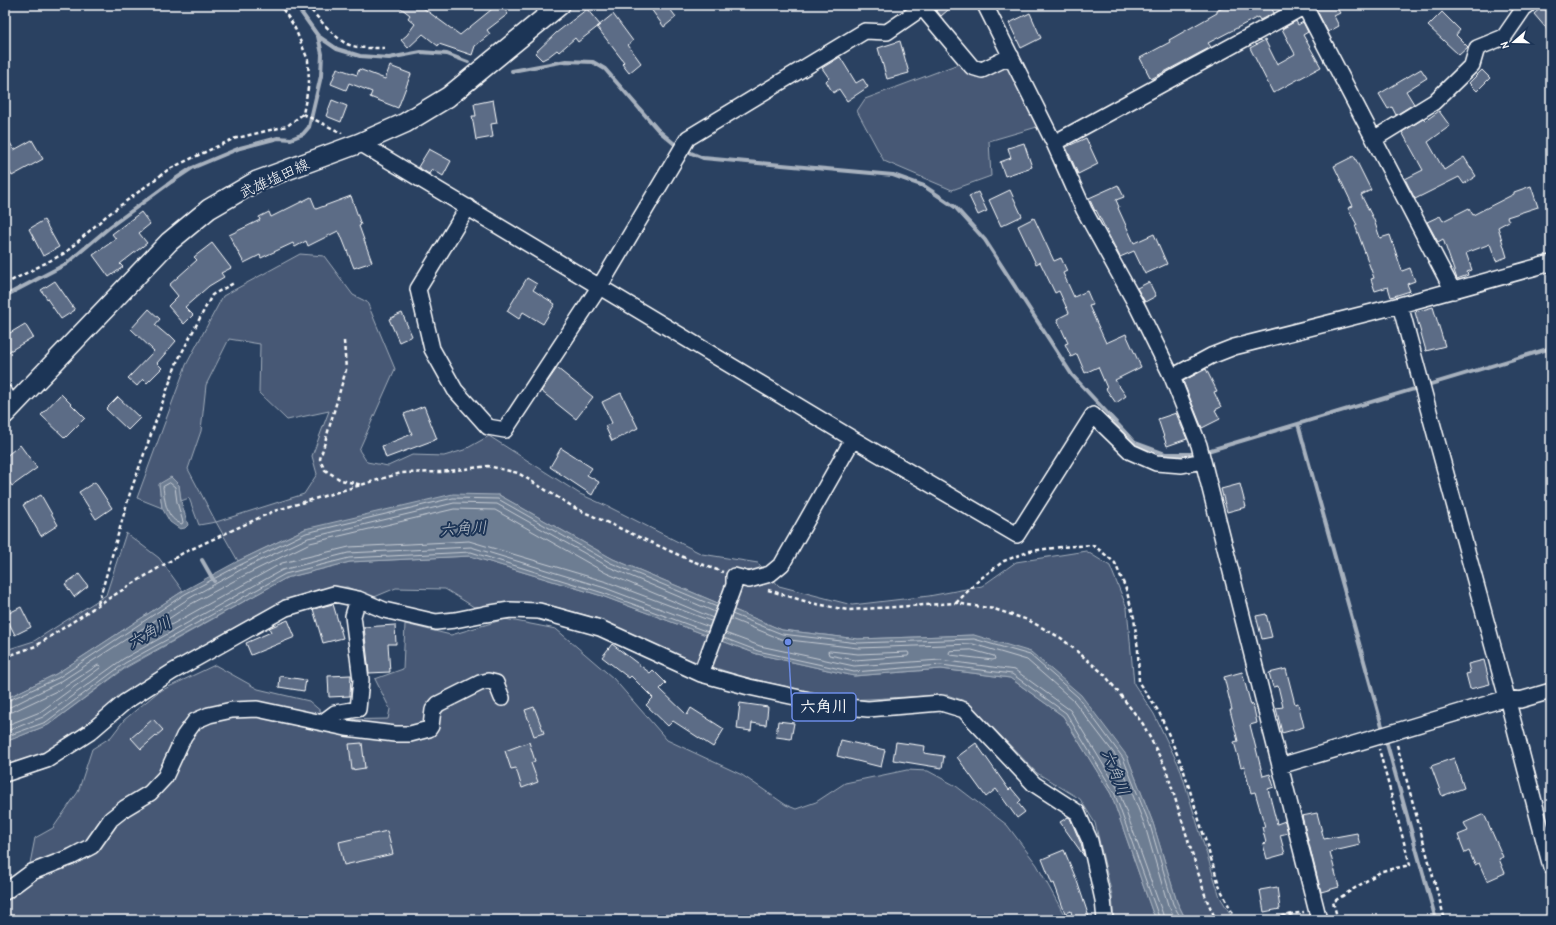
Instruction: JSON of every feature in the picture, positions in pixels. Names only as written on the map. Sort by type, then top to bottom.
[{"type":"main road","name":"武雄塩田線","points":[[7,404],[169,242],[209,209],[257,181],[360,142],[405,123],[448,97],[552,7]]},
{"type":"street","points":[[985,5],[1054,143],[1084,210],[1138,308],[1172,377],[1199,445],[1317,915]]},
{"type":"street","points":[[1374,139],[1434,102],[1472,65],[1477,48],[1504,37],[1524,8],[1528,5]]},
{"type":"street","points":[[1054,143],[1305,6],[1453,291]]},
{"type":"street","points":[[468,207],[418,289],[432,349],[455,390],[488,427],[506,430],[600,286],[688,138],[865,31],[887,32],[921,7],[972,67],[982,70],[1010,56]]},
{"type":"street","points":[[360,142],[1017,535],[1093,415],[1131,452],[1156,463],[1182,465],[1203,461]]},
{"type":"street","points":[[1172,377],[1211,356],[1234,347],[1453,291],[1551,263]]},
{"type":"street","points":[[1400,305],[1507,698],[1551,867]]},
{"type":"street","points":[[702,670],[734,580],[749,580],[770,574],[782,564],[854,438]]},
{"type":"street","points":[[5,774],[47,760],[89,733],[125,702],[172,672],[286,608],[334,594],[358,599],[384,610],[436,622],[456,620],[510,610],[539,611],[600,628],[749,688],[837,706],[868,709],[941,703],[964,710],[1034,784],[1077,812],[1090,841],[1103,900],[1105,920]]},
{"type":"street","points":[[323,722],[335,713],[358,709],[361,680],[353,616],[358,599]]},
{"type":"street","points":[[5,892],[32,872],[71,857],[92,846],[111,818],[150,793],[165,777],[184,736],[195,721],[209,715],[232,710],[257,709],[353,729],[395,734],[410,734],[428,729],[431,726],[433,710],[438,704],[480,683],[488,681],[496,683],[502,698]]},
{"type":"street","points":[[1280,766],[1507,698],[1520,700],[1551,691]]},
{"type":"path","points":[[5,284],[65,253],[105,217],[169,169],[233,139],[287,126],[303,114],[310,83],[308,60],[294,26],[280,5]]},
{"type":"path","points":[[307,5],[318,19],[346,43],[360,47],[384,48]]},
{"type":"path","points":[[303,114],[322,124]]},
{"type":"path","points":[[98,605],[130,493],[177,362],[212,295],[234,282]]},
{"type":"path","points":[[344,341],[346,370],[320,459],[325,470],[341,480],[362,485]]},
{"type":"path","points":[[5,657],[36,646],[98,605],[183,553],[274,511],[401,473],[441,472],[488,466],[518,474],[575,508],[734,580]]},
{"type":"path","points":[[956,603],[980,579],[1004,561],[1030,551],[1092,545],[1102,551],[1114,563],[1126,589],[1134,618],[1138,650],[1139,683],[1158,712],[1183,768],[1220,888],[1236,920]]},
{"type":"path","points":[[749,580],[762,588],[811,603],[848,610],[956,603],[994,609],[1028,620],[1061,638],[1104,674],[1143,724],[1166,769],[1206,898],[1216,920]]},
{"type":"path","points":[[1394,732],[1445,920]]},
{"type":"path","points":[[1338,920],[1333,902],[1382,871],[1410,865],[1376,737]]},
{"type":"path","points":[[1261,920],[1317,915]]},
{"type":"shaded area","points":[[961,63],[975,77],[1008,63],[1037,127],[989,141],[991,176],[952,190],[884,161],[857,111],[865,99]]},
{"type":"shaded area","points":[[300,254],[324,256],[353,295],[367,302],[395,369],[359,450],[367,462],[388,466],[412,455],[444,456],[464,450],[489,436],[580,494],[702,554],[758,563],[779,586],[852,605],[929,596],[982,586],[1016,562],[1086,551],[1110,566],[1127,608],[1134,684],[1154,714],[1180,768],[1220,897],[1234,920],[1186,920],[1177,902],[1153,823],[1127,756],[974,635],[858,639],[782,630],[613,559],[499,495],[305,529],[238,561],[216,522],[199,525],[189,498],[181,501],[179,485],[159,485],[162,508],[137,498],[186,365],[223,296]],"holes":[[[229,339],[260,344],[259,393],[287,420],[329,411],[312,456],[317,474],[304,494],[216,522],[188,469],[201,431],[206,385]]]},
{"type":"shaded area","points":[[126,533],[159,558],[183,591],[56,674],[5,699],[5,642],[9,649],[34,641],[106,595]]},
{"type":"shaded area","points":[[470,556],[602,596],[757,654],[854,676],[941,669],[1010,678],[1063,716],[1111,794],[1152,911],[1157,920],[1114,920],[1112,895],[1095,823],[1080,799],[1037,773],[968,702],[947,695],[848,700],[747,678],[690,660],[596,618],[537,602],[474,607],[445,589],[396,588],[372,598],[347,587],[319,589],[283,603],[122,696],[52,750],[5,769],[5,742],[48,725],[127,667],[286,578],[350,562]]},
{"type":"shaded area","points":[[505,619],[556,629],[613,678],[667,740],[742,775],[786,805],[796,809],[816,802],[845,783],[907,770],[928,771],[956,786],[1007,825],[1037,865],[1067,920],[5,920],[5,898],[27,879],[35,838],[53,828],[78,792],[92,749],[111,737],[124,720],[158,692],[215,665],[258,689],[309,701],[331,720],[388,719],[390,709],[375,679],[403,669],[405,624],[451,635]]},
{"type":"water","points":[[171,477],[179,485],[181,501],[188,525],[185,528],[180,529],[170,522],[162,508],[159,484]]},
{"type":"water","points":[[453,494],[499,495],[613,559],[782,630],[858,639],[974,635],[1031,652],[1081,695],[1127,756],[1153,823],[1177,902],[1186,920],[1157,920],[1152,911],[1111,794],[1063,716],[1010,678],[941,669],[854,676],[757,654],[602,596],[470,556],[350,562],[286,578],[127,666],[48,725],[5,742],[5,699],[56,674],[183,591],[238,561],[305,529]]},
{"type":"building","points":[[397,5],[419,5],[460,35],[497,5],[501,5],[508,14],[487,30],[490,34],[475,46],[472,55],[439,44],[438,46],[423,34],[408,48],[401,40],[407,35],[415,24],[408,18],[410,15]]},
{"type":"building","points":[[648,5],[667,5],[676,17],[664,27]]},
{"type":"building","points":[[932,5],[954,5],[941,16]]},
{"type":"building","points":[[1228,5],[1270,5],[1274,13],[1260,20],[1258,17],[1208,43],[1211,47],[1151,79],[1140,58],[1170,42],[1169,40],[1217,13],[1217,11]]},
{"type":"building","points":[[1314,5],[1335,5],[1340,13],[1334,16],[1339,26],[1328,32]]},
{"type":"building","points":[[1544,5],[1551,5],[1551,34],[1534,14]]},
{"type":"building","points":[[587,9],[600,25],[578,42],[575,38],[559,52],[557,50],[542,60],[535,53],[556,33]]},
{"type":"building","points":[[1442,12],[1460,30],[1456,35],[1468,47],[1459,55],[1428,26]]},
{"type":"building","points":[[1030,13],[1041,38],[1021,48],[1009,23]]},
{"type":"building","points":[[613,14],[633,41],[628,45],[641,63],[629,73],[622,64],[624,62],[597,27]]},
{"type":"building","points":[[1296,21],[1298,25],[1303,22],[1308,32],[1303,35],[1321,67],[1273,93],[1250,48],[1265,40],[1277,64],[1295,54],[1282,29]]},
{"type":"building","points":[[900,41],[909,73],[887,79],[878,48]]},
{"type":"building","points":[[840,57],[856,83],[863,79],[868,87],[847,101],[839,89],[833,93],[826,81],[829,78],[822,68]]},
{"type":"building","points":[[390,66],[411,74],[398,108],[370,97],[372,92],[349,83],[346,90],[331,84],[337,68],[357,75],[359,69],[385,79]]},
{"type":"building","points":[[1421,69],[1427,78],[1406,91],[1414,104],[1396,115],[1392,107],[1388,109],[1379,94]]},
{"type":"building","points":[[1482,70],[1490,78],[1477,91],[1469,83]]},
{"type":"building","points":[[332,100],[347,106],[341,122],[326,116]]},
{"type":"building","points":[[493,100],[497,123],[491,124],[493,137],[476,140],[472,116],[476,116],[474,104]]},
{"type":"building","points":[[1439,111],[1450,126],[1428,142],[1444,170],[1464,157],[1476,176],[1464,184],[1459,177],[1415,199],[1405,179],[1423,170],[1402,132],[1423,119],[1425,121]]},
{"type":"building","points":[[5,133],[14,150],[32,140],[43,159],[12,176],[5,163]]},
{"type":"building","points":[[1086,138],[1098,164],[1078,174],[1066,147]]},
{"type":"building","points":[[1024,143],[1032,167],[1005,176],[1000,162],[1011,158],[1008,148]]},
{"type":"building","points":[[429,149],[451,161],[443,176],[432,169],[429,174],[418,167]]},
{"type":"building","points":[[1354,156],[1371,190],[1361,195],[1374,220],[1380,238],[1390,235],[1402,271],[1410,268],[1415,281],[1407,284],[1410,291],[1391,297],[1388,287],[1375,291],[1371,279],[1374,278],[1355,225],[1357,225],[1348,208],[1353,206],[1334,166]]},
{"type":"building","points":[[1118,185],[1124,197],[1116,200],[1119,207],[1118,208],[1134,243],[1154,234],[1167,264],[1145,274],[1134,251],[1120,257],[1089,198]]},
{"type":"building","points":[[1531,186],[1538,207],[1507,217],[1509,221],[1498,227],[1507,257],[1496,261],[1490,244],[1466,253],[1472,270],[1467,272],[1468,275],[1457,279],[1443,239],[1438,242],[1427,222],[1440,216],[1443,221],[1469,208],[1473,215],[1514,194],[1514,192]]},
{"type":"building","points":[[1010,190],[1022,216],[1001,226],[989,200]]},
{"type":"building","points":[[978,192],[987,211],[978,215],[969,196]]},
{"type":"building","points":[[351,196],[361,225],[359,226],[372,262],[354,268],[338,231],[308,246],[306,241],[295,247],[293,243],[261,258],[260,255],[244,263],[229,235],[260,220],[259,217],[269,212],[271,217],[311,197],[316,209]]},
{"type":"building","points":[[141,212],[150,224],[139,233],[147,243],[120,264],[123,267],[109,277],[93,255],[116,239],[112,234]]},
{"type":"building","points":[[1034,218],[1054,261],[1061,258],[1067,271],[1063,273],[1074,297],[1087,291],[1093,305],[1089,306],[1106,343],[1126,334],[1141,367],[1115,380],[1126,396],[1116,403],[1106,389],[1107,388],[1098,367],[1085,373],[1077,354],[1071,357],[1065,344],[1068,343],[1057,319],[1069,313],[1059,291],[1055,293],[1040,262],[1036,264],[1018,226]]},
{"type":"building","points":[[44,220],[59,247],[43,256],[29,229]]},
{"type":"building","points":[[212,243],[231,268],[221,273],[224,277],[209,286],[185,307],[193,315],[184,324],[168,306],[178,296],[169,285],[197,260],[194,257]]},
{"type":"building","points":[[527,278],[537,284],[533,290],[555,304],[543,324],[523,312],[519,319],[507,311]]},
{"type":"building","points":[[55,281],[75,310],[61,319],[41,290]]},
{"type":"building","points":[[1149,282],[1156,296],[1145,302],[1137,288]]},
{"type":"building","points":[[1433,307],[1445,346],[1426,351],[1415,312]]},
{"type":"building","points":[[149,309],[160,319],[155,325],[176,341],[157,363],[162,368],[147,383],[143,379],[137,386],[128,378],[154,351],[131,329]]},
{"type":"building","points":[[402,313],[412,336],[399,342],[389,319]]},
{"type":"building","points":[[25,324],[33,337],[5,354],[5,336]]},
{"type":"building","points":[[557,368],[593,397],[576,419],[541,391]]},
{"type":"building","points":[[1206,369],[1217,391],[1214,392],[1221,407],[1215,410],[1220,419],[1202,428],[1183,381]]},
{"type":"building","points":[[621,393],[638,428],[612,441],[605,426],[612,423],[602,402]]},
{"type":"building","points":[[61,394],[85,418],[65,438],[41,415]]},
{"type":"building","points":[[118,397],[140,418],[128,430],[106,409]]},
{"type":"building","points":[[424,406],[437,439],[386,458],[382,446],[412,434],[404,414]]},
{"type":"building","points":[[1176,413],[1187,439],[1167,446],[1158,419]]},
{"type":"building","points":[[20,445],[37,468],[12,486],[5,476],[5,457]]},
{"type":"building","points":[[561,448],[592,468],[587,475],[599,482],[592,495],[550,467]]},
{"type":"building","points":[[95,482],[112,508],[96,519],[79,492]]},
{"type":"building","points":[[1240,484],[1246,507],[1227,512],[1221,489]]},
{"type":"building","points":[[41,495],[58,525],[41,536],[23,505]]},
{"type":"building","points":[[79,574],[88,586],[74,597],[65,584]]},
{"type":"building","points":[[333,604],[343,638],[323,643],[313,609]]},
{"type":"building","points":[[21,607],[31,627],[15,635],[5,615]]},
{"type":"building","points":[[1266,614],[1272,637],[1262,639],[1256,616]]},
{"type":"building","points":[[288,620],[295,637],[251,655],[246,643],[271,632],[269,628]]},
{"type":"building","points":[[395,625],[396,644],[388,644],[390,672],[369,673],[364,627]]},
{"type":"building","points":[[612,644],[650,673],[653,670],[666,683],[660,689],[687,715],[691,708],[724,729],[713,747],[673,721],[668,726],[646,705],[653,698],[631,676],[629,678],[602,657]]},
{"type":"building","points":[[1484,660],[1490,684],[1470,689],[1466,674],[1470,673],[1468,664]]},
{"type":"building","points":[[1286,669],[1295,704],[1298,703],[1304,727],[1282,733],[1276,708],[1283,707],[1278,686],[1273,687],[1269,673]]},
{"type":"building","points":[[1242,672],[1251,705],[1253,704],[1257,723],[1250,725],[1263,776],[1270,774],[1274,787],[1268,789],[1277,824],[1285,821],[1288,833],[1280,835],[1285,854],[1267,859],[1263,844],[1266,843],[1262,827],[1265,827],[1255,792],[1251,793],[1244,766],[1241,767],[1234,742],[1238,741],[1224,677]]},
{"type":"building","points":[[351,675],[350,696],[329,697],[328,676]]},
{"type":"building","points":[[280,676],[306,680],[304,691],[279,687]]},
{"type":"building","points":[[740,703],[768,707],[766,725],[752,723],[751,731],[737,729]]},
{"type":"building","points":[[534,707],[544,733],[534,736],[525,710]]},
{"type":"building","points":[[153,719],[163,730],[141,749],[131,738]]},
{"type":"building","points":[[778,721],[794,723],[791,739],[776,737]]},
{"type":"building","points":[[841,740],[885,750],[881,767],[837,756]]},
{"type":"building","points":[[529,742],[535,761],[531,763],[538,782],[522,788],[516,768],[511,769],[505,751]]},
{"type":"building","points":[[896,742],[925,746],[924,753],[944,756],[942,768],[893,760]]},
{"type":"building","points":[[362,743],[365,768],[352,770],[349,744]]},
{"type":"building","points":[[976,743],[1009,790],[1011,788],[1021,800],[1018,803],[1025,812],[1017,818],[996,789],[986,797],[957,757]]},
{"type":"building","points":[[1454,758],[1464,788],[1442,796],[1431,766]]},
{"type":"building","points":[[1317,813],[1324,839],[1357,833],[1360,845],[1330,852],[1339,887],[1321,892],[1302,816]]},
{"type":"building","points":[[1484,814],[1503,857],[1499,859],[1505,873],[1487,881],[1479,863],[1475,865],[1469,851],[1465,853],[1458,835],[1468,831],[1464,823]]},
{"type":"building","points":[[1068,817],[1070,818],[1081,844],[1084,856],[1060,822]]},
{"type":"building","points":[[387,831],[393,854],[344,865],[339,842]]},
{"type":"building","points":[[1064,850],[1077,881],[1090,920],[1073,920],[1071,911],[1065,913],[1054,883],[1052,884],[1042,859]]},
{"type":"building","points":[[1277,887],[1280,909],[1264,912],[1260,890]]},
{"type":"waterway","points":[[296,5],[318,36],[337,49],[360,56],[389,58],[421,52],[447,54],[468,62]]},
{"type":"waterway","points":[[5,296],[66,264],[111,226],[192,168],[240,148],[278,138],[291,139],[303,134],[309,127],[321,76],[322,54],[318,36]]},
{"type":"waterway","points":[[512,71],[566,61],[593,62],[605,69],[658,130],[678,147]]},
{"type":"waterway","points":[[684,150],[703,158],[893,175],[924,186],[955,207],[985,240],[1072,375],[1135,443],[1165,454],[1197,454]]},
{"type":"waterway","points":[[1204,452],[1551,348]]},
{"type":"waterway","points":[[1298,424],[1436,920]]},
{"type":"waterway","points":[[202,560],[214,581]]},
{"type":"place","name":"六角川","points":[[788,642]]}]
